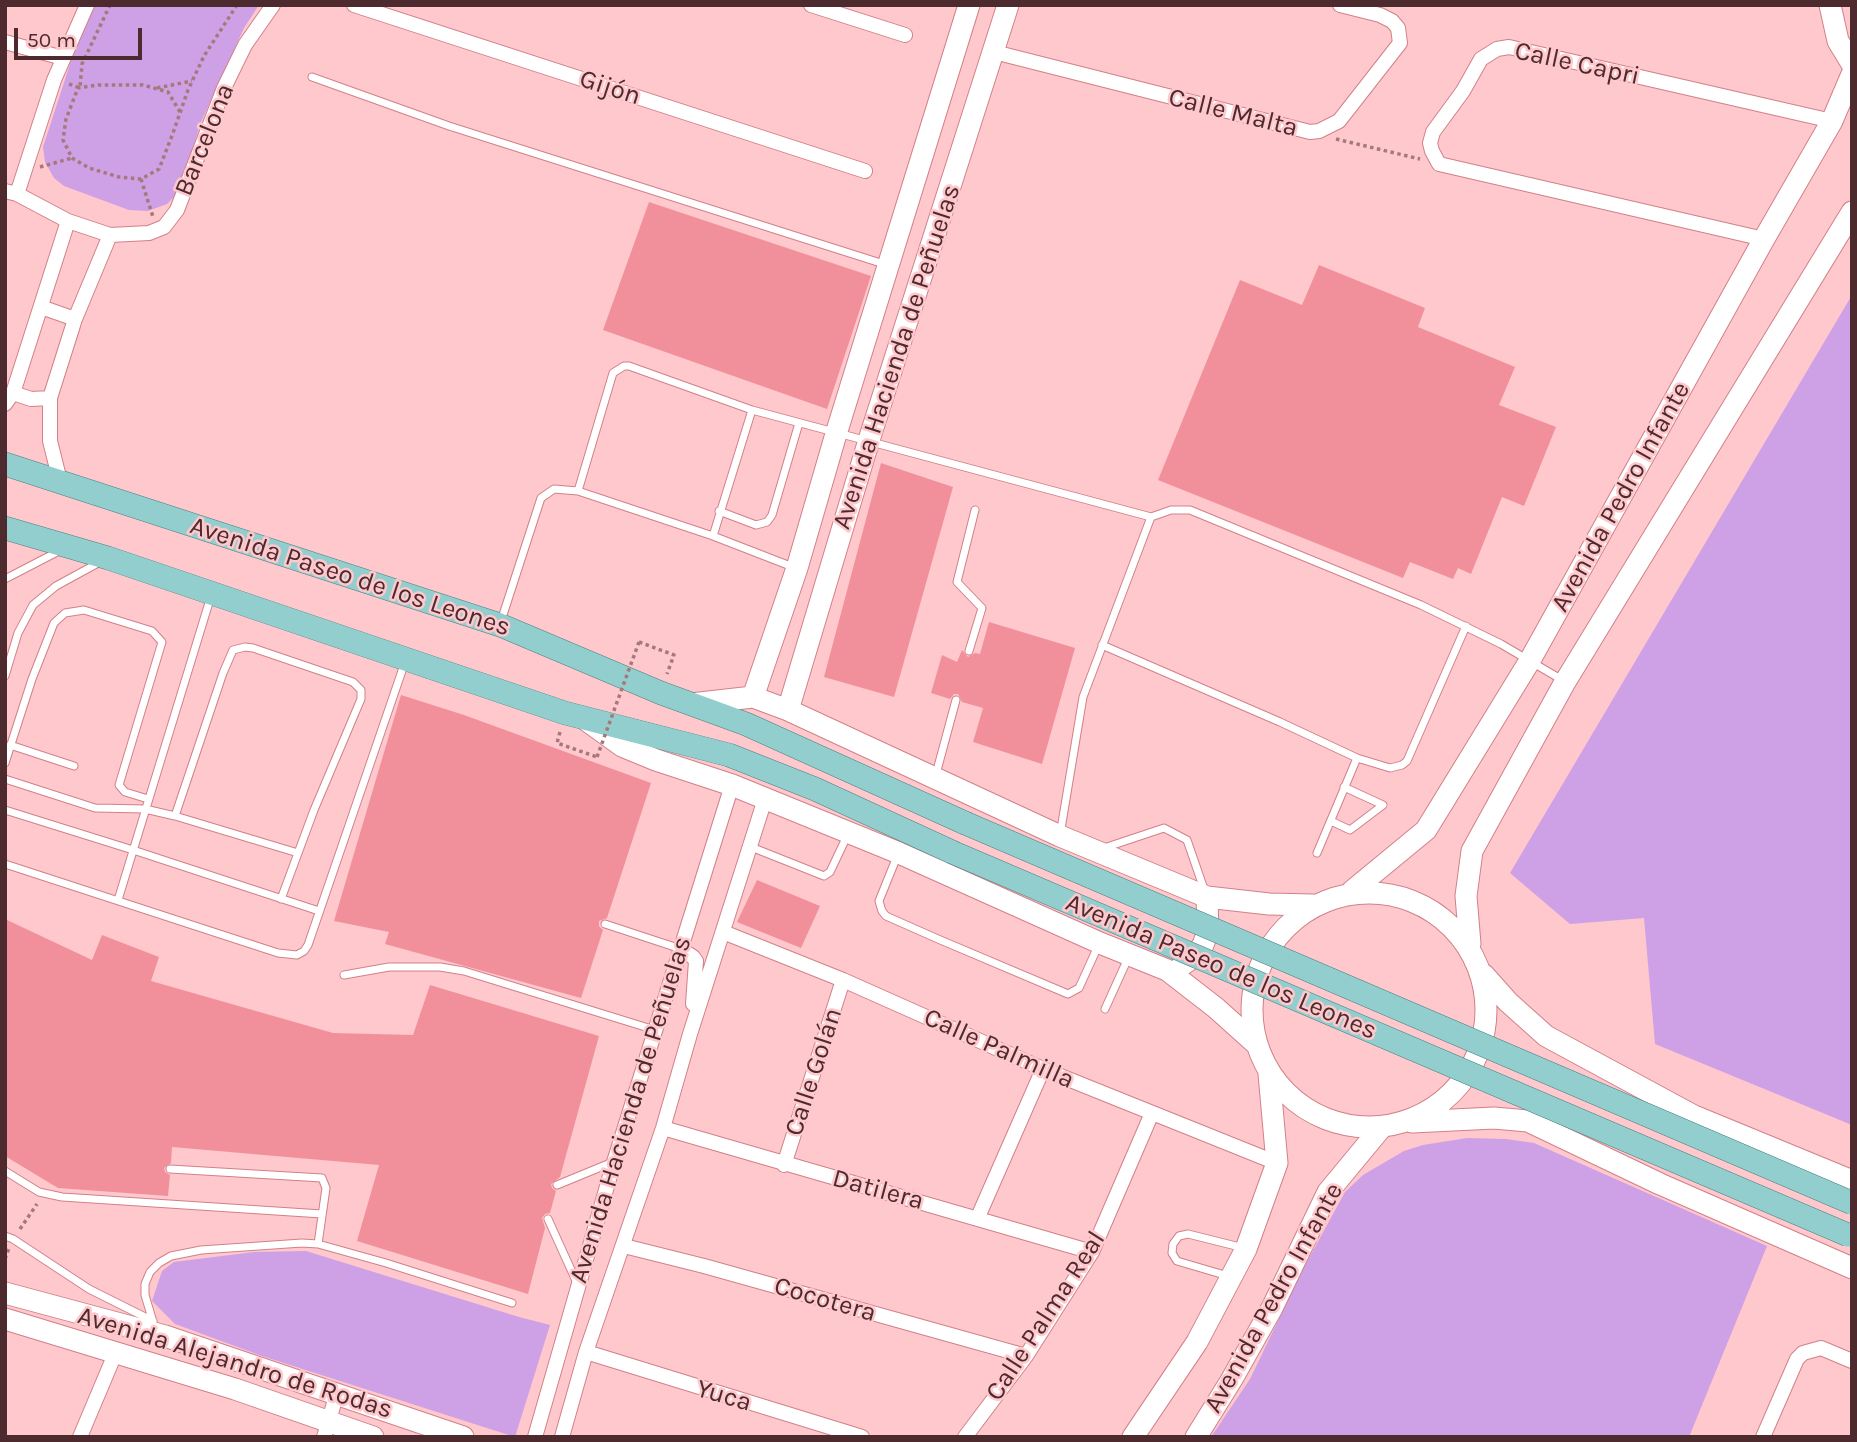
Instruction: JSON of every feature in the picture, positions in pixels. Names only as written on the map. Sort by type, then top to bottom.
[{"type":"main road","name":"Avenida Paseo de los Leones","points":[[5,464],[500,625],[758,729],[965,823],[1852,1203]]},
{"type":"main road","name":"Avenida Paseo de los Leones","points":[[5,528],[108,558],[584,718],[729,755],[815,789],[952,852],[1850,1236]]},
{"type":"street","points":[[87,5],[54,80],[24,172],[11,193],[68,221],[110,235],[157,231]]},
{"type":"street","name":"Barcelona","points":[[157,231],[171,220],[177,211],[224,88],[246,45],[273,5]]},
{"type":"street","name":"Gijón","points":[[354,5],[865,171]]},
{"type":"street","points":[[811,5],[905,35]]},
{"type":"street","name":"Avenida Hacienda de Peñuelas","points":[[753,697],[797,568],[969,5]]},
{"type":"street","name":"Avenida Hacienda de Peñuelas","points":[[788,710],[869,440],[1008,5]]},
{"type":"street","name":"Calle Malta","points":[[994,52],[1310,132],[1319,131],[1339,121],[1400,43],[1398,28],[1392,21],[1380,15],[1340,5]]},
{"type":"street","points":[[1830,5],[1838,41],[1852,64]]},
{"type":"street","points":[[5,42],[63,58]]},
{"type":"street","name":"Calle Capri","points":[[1439,164],[1430,143],[1433,132],[1463,91],[1481,59],[1497,49],[1509,47],[1832,121]]},
{"type":"street","name":"Avenida Pedro Infante","points":[[1352,891],[1426,830],[1529,662],[1832,121],[1852,74]]},
{"type":"street","points":[[1439,164],[1764,239]]},
{"type":"street","name":"Avenida Pedro Infante","points":[[1471,944],[1466,896],[1472,850],[1565,682],[1852,212]]},
{"type":"street","points":[[50,398],[9,398],[68,221]]},
{"type":"street","points":[[60,481],[50,440],[50,398],[75,319],[110,235]]},
{"type":"street","points":[[41,307],[75,319]]},
{"type":"street","name":"Avenida Paseo de los Leones","points":[[691,704],[753,697],[788,710],[1060,836],[1207,897],[1269,904],[1312,905]]},
{"type":"street","name":"Avenida Paseo de los Leones","points":[[584,718],[622,746],[732,785],[899,852],[1100,943],[1167,970],[1255,1043]]},
{"type":"street","name":"Avenida Hacienda de Peñuelas","points":[[535,1437],[577,1284],[732,785]]},
{"type":"street","name":"Avenida Hacienda de Peñuelas","points":[[562,1437],[586,1353],[663,1128],[765,799]]},
{"type":"street","points":[[1375,890],[1404,900],[1432,914],[1471,944],[1484,975],[1488,998],[1475,1057],[1458,1085],[1433,1108],[1403,1122],[1381,1128],[1352,1128],[1328,1121],[1294,1102],[1269,1074],[1255,1043],[1250,1010],[1256,976],[1271,946],[1312,905],[1352,891],[1375,890]]},
{"type":"street","points":[[1167,970],[1194,957],[1203,945],[1208,931],[1207,897]]},
{"type":"street","name":"Calle Palmilla","points":[[723,932],[843,980],[1043,1069],[1277,1163]]},
{"type":"street","points":[[681,949],[696,961],[690,1034]]},
{"type":"street","points":[[1484,975],[1508,1002],[1546,1036],[1694,1116],[1852,1181]]},
{"type":"street","name":"Calle Golán","points":[[785,1165],[843,980]]},
{"type":"street","points":[[978,1217],[1043,1069]]},
{"type":"street","name":"Avenida Pedro Infante","points":[[1133,1437],[1197,1342],[1247,1249],[1277,1163],[1269,1074]]},
{"type":"street","name":"Calle Palma Real","points":[[965,1437],[1026,1356],[1092,1252],[1152,1113]]},
{"type":"street","points":[[1660,1184],[1651,1174],[1646,1162],[1645,1149],[1649,1136],[1657,1125],[1668,1118],[1694,1116]]},
{"type":"street","points":[[1403,1122],[1494,1118],[1528,1121],[1660,1184],[1852,1268]]},
{"type":"street","name":"Datilera","points":[[663,1128],[1092,1252]]},
{"type":"street","name":"Avenida Pedro Infante","points":[[1196,1437],[1272,1308],[1328,1192],[1381,1128]]},
{"type":"street","name":"Cocotera","points":[[624,1246],[1026,1356]]},
{"type":"street","name":"Avenida Alejandro de Rodas","points":[[5,1293],[159,1329],[463,1437]]},
{"type":"street","name":"Avenida Alejandro de Rodas","points":[[5,1319],[235,1389],[326,1429],[373,1437]]},
{"type":"street","points":[[1763,1437],[1797,1359],[1803,1353],[1821,1348],[1852,1361]]},
{"type":"street","name":"Yuca","points":[[586,1353],[862,1437]]},
{"type":"street","points":[[80,1437],[114,1354]]},
{"type":"street","points":[[326,1429],[337,1393]]},
{"type":"lane","points":[[312,77],[449,126],[888,266]]},
{"type":"lane","points":[[578,491],[613,373],[629,366],[752,410],[1151,517],[1171,510],[1190,510],[1466,626],[1565,682]]},
{"type":"lane","points":[[713,536],[752,410]]},
{"type":"lane","points":[[719,511],[756,525],[767,522],[772,515],[799,423]]},
{"type":"lane","points":[[500,625],[541,498],[554,489],[578,491],[713,536],[797,568]]},
{"type":"lane","points":[[969,651],[982,607],[957,582],[975,510]]},
{"type":"lane","points":[[1060,836],[1083,697],[1151,517]]},
{"type":"lane","points":[[5,579],[68,546]]},
{"type":"lane","points":[[5,676],[18,632],[33,605],[56,586],[108,558]]},
{"type":"lane","points":[[118,900],[212,594]]},
{"type":"lane","points":[[5,763],[49,634],[58,617],[65,613],[85,610],[152,631],[160,638],[162,648],[119,785],[125,792],[148,799]]},
{"type":"lane","points":[[1102,645],[1357,758],[1390,768],[1407,761],[1466,626]]},
{"type":"lane","points":[[175,816],[233,650],[253,648],[358,685],[362,694],[281,900]]},
{"type":"lane","points":[[5,864],[288,955],[297,955],[304,951],[319,911],[407,658]]},
{"type":"lane","points":[[935,778],[956,700]]},
{"type":"lane","points":[[10,745],[74,766]]},
{"type":"lane","points":[[1317,853],[1357,758]]},
{"type":"lane","points":[[5,779],[95,808],[145,809],[298,853]]},
{"type":"lane","points":[[1331,821],[1350,830],[1383,805],[1344,787]]},
{"type":"lane","points":[[5,810],[319,911]]},
{"type":"lane","points":[[1096,851],[1164,828],[1187,840],[1207,897]]},
{"type":"lane","points":[[751,847],[824,876],[830,872],[849,833]]},
{"type":"lane","points":[[899,852],[879,901],[880,906],[886,916],[927,935],[1068,994],[1079,988],[1100,943]]},
{"type":"lane","points":[[605,924],[681,949]]},
{"type":"lane","points":[[1105,1009],[1129,955]]},
{"type":"lane","points":[[344,975],[389,967],[440,967],[464,971],[655,1030]]},
{"type":"lane","points":[[557,1185],[614,1162]]},
{"type":"lane","points":[[170,1169],[318,1176],[325,1181],[327,1188],[318,1244]]},
{"type":"lane","points":[[5,1171],[44,1193],[102,1201],[322,1214]]},
{"type":"lane","points":[[548,1219],[577,1284]]},
{"type":"lane","points":[[1232,1277],[1177,1261],[1172,1254],[1173,1244],[1179,1237],[1188,1234],[1247,1249]]},
{"type":"lane","points":[[5,1236],[159,1329]]},
{"type":"lane","points":[[159,1329],[145,1294],[145,1283],[150,1272],[171,1256],[201,1250],[318,1244],[512,1303]]},
{"type":"path","points":[[80,88],[82,64],[110,5]]},
{"type":"path","points":[[180,112],[168,92],[143,85],[78,88],[66,119],[63,140],[72,158],[89,168],[119,177],[141,179],[159,169],[192,80],[237,5]]},
{"type":"path","points":[[156,89],[192,80]]},
{"type":"path","points":[[1310,132],[1439,164]]},
{"type":"path","points":[[24,172],[72,158]]},
{"type":"path","points":[[141,179],[157,231]]},
{"type":"path","points":[[556,743],[597,757],[639,642],[674,655]]},
{"type":"path","points":[[18,1232],[44,1193]]},
{"type":"shaded area","points":[[92,5],[259,5],[244,28],[201,122],[179,192],[167,204],[148,211],[129,210],[64,186],[54,178],[45,162],[43,147],[86,15]]},
{"type":"shaded area","points":[[1852,295],[1852,1125],[1655,1044],[1644,918],[1570,924],[1510,873]]},
{"type":"shaded area","points":[[1467,1138],[1534,1143],[1767,1246],[1689,1437],[1211,1437],[1250,1379],[1303,1269],[1345,1192],[1363,1175],[1404,1151]]},
{"type":"shaded area","points":[[306,1251],[550,1325],[515,1437],[262,1356],[175,1324],[152,1301],[162,1271],[174,1262],[254,1252]]},
{"type":"building","points":[[649,202],[871,276],[827,409],[603,330]]},
{"type":"building","points":[[1319,265],[1425,308],[1418,327],[1515,367],[1499,405],[1556,427],[1524,506],[1502,497],[1471,574],[1458,568],[1453,579],[1410,562],[1403,578],[1158,480],[1240,280],[1302,305]]},
{"type":"building","points":[[881,463],[953,487],[894,697],[824,677]]},
{"type":"building","points":[[989,622],[1075,648],[1042,764],[973,742],[983,708],[962,702],[958,694],[954,694],[950,699],[931,693],[942,655],[957,662],[962,650],[968,657],[975,653],[980,654]]},
{"type":"building","points":[[401,695],[651,783],[607,918],[599,921],[603,930],[581,998],[385,944],[389,932],[334,921]]},
{"type":"building","points":[[757,880],[820,906],[801,948],[737,922]]},
{"type":"building","points":[[5,919],[92,960],[102,935],[159,957],[151,981],[333,1033],[413,1035],[430,985],[599,1036],[560,1177],[551,1184],[556,1191],[550,1213],[542,1218],[545,1228],[528,1294],[357,1241],[379,1165],[172,1147],[171,1163],[164,1168],[170,1175],[168,1196],[58,1188],[5,1156]]}]
